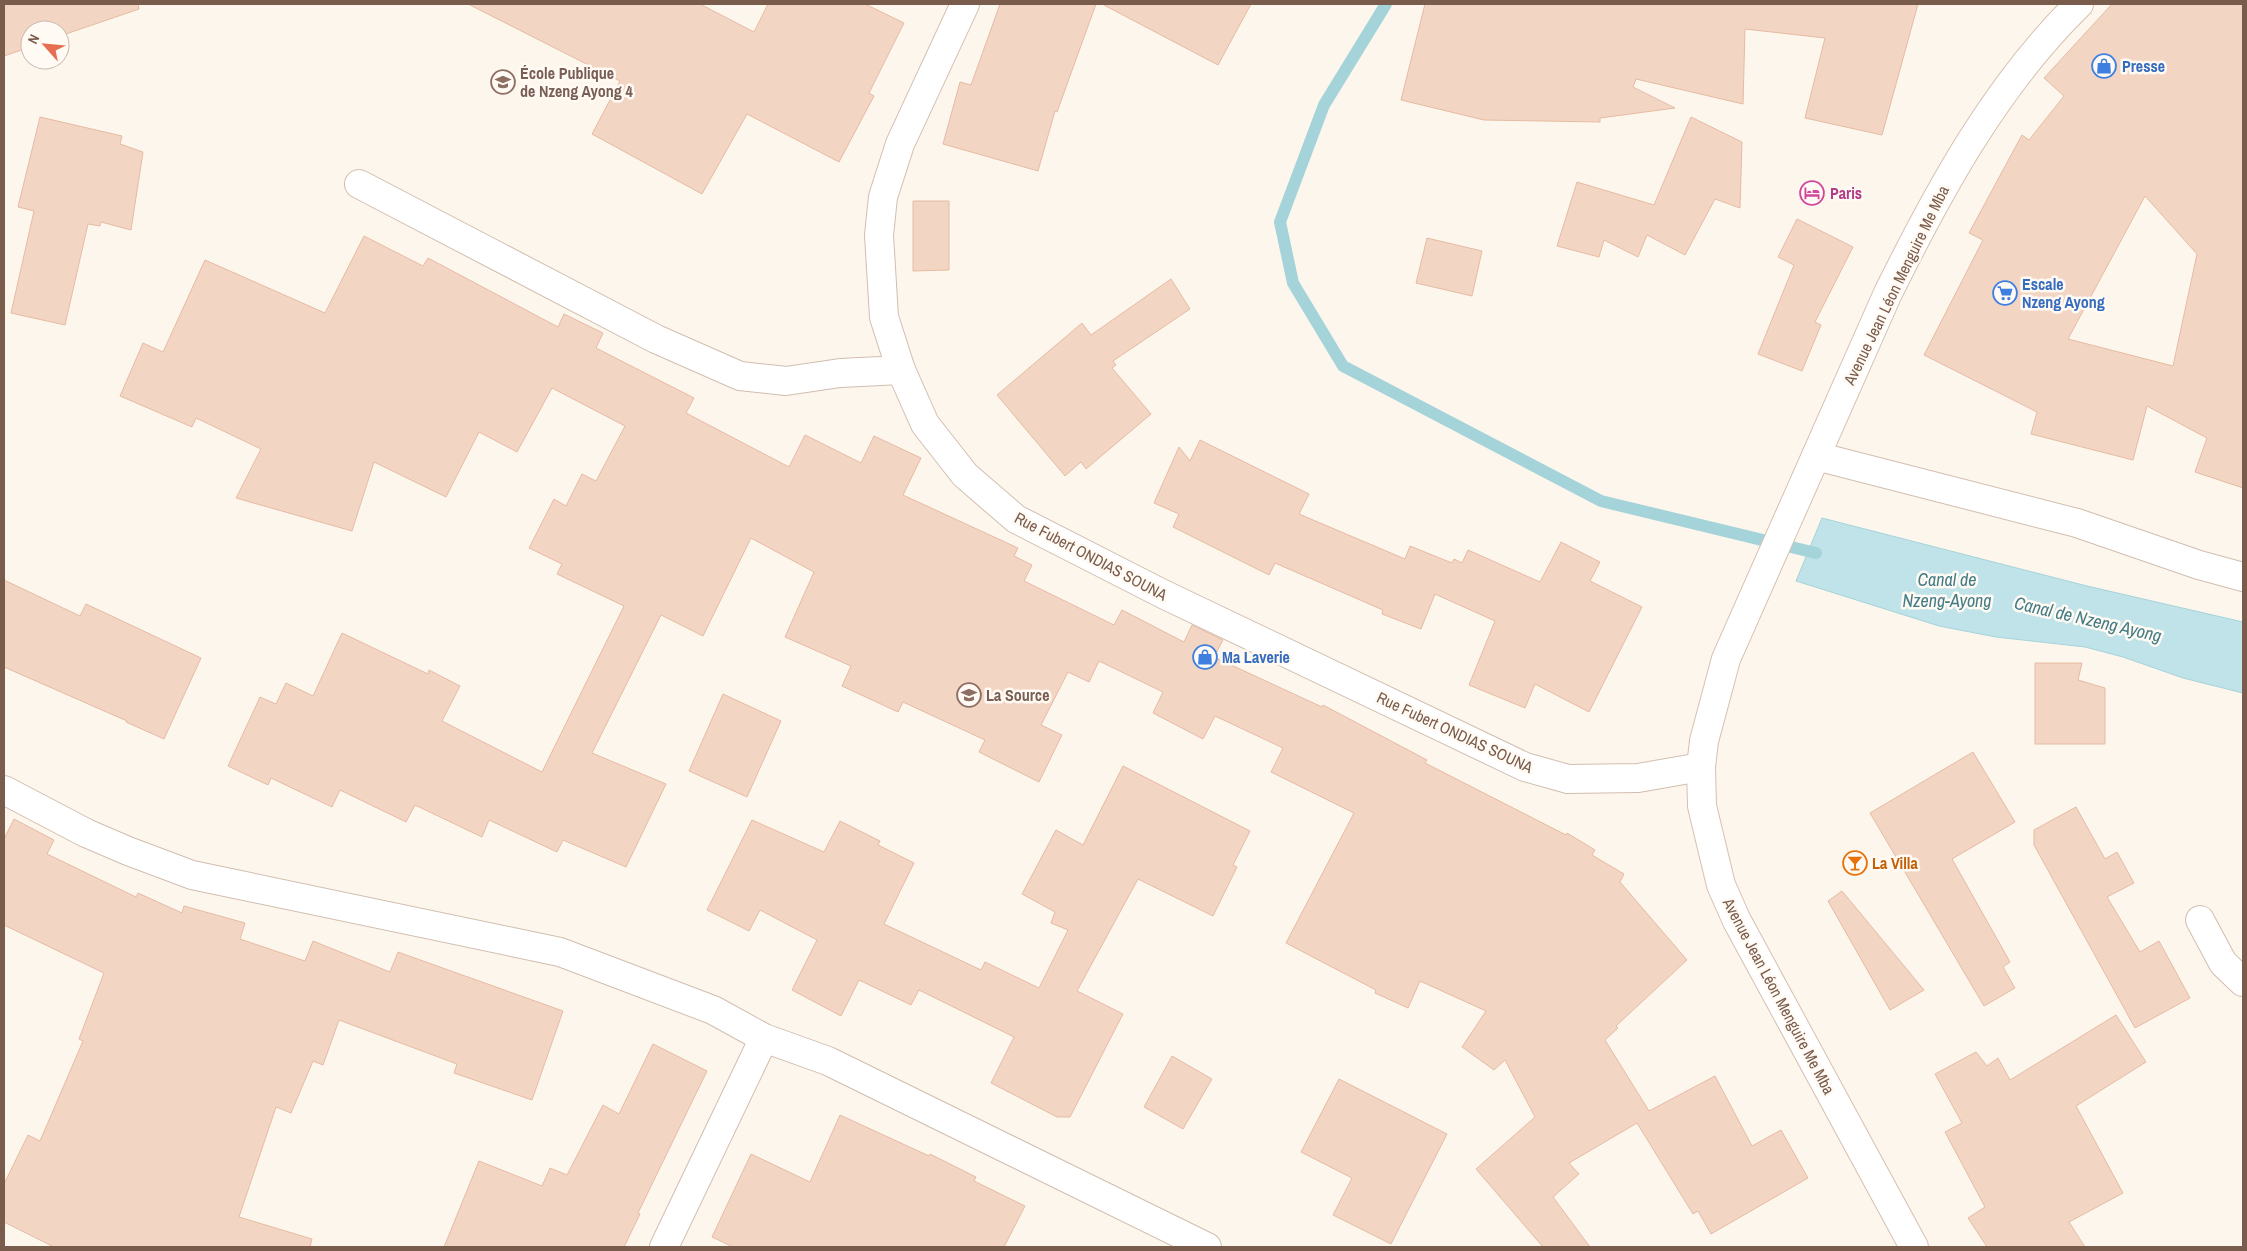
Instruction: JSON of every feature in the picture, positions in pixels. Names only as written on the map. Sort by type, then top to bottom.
[{"type":"street","name":"Rue Fubert ONDIAS SOUNA","points":[[965,4],[900,144],[883,197],[878,235],[884,317],[901,370],[926,424],[965,475],[1016,519],[1163,594],[1525,767],[1568,779],[1638,778],[1701,767]]},
{"type":"street","name":"Avenue Jean Léon Menguire Me Mba","points":[[1914,1247],[1737,921],[1721,885],[1702,806],[1701,767],[1704,741],[1726,659],[1756,586],[1888,293],[1951,171],[2025,64],[2057,25],[2079,4]]},
{"type":"street","points":[[359,184],[647,335],[740,376],[786,381],[840,373],[901,370]]},
{"type":"street","points":[[1816,456],[2077,523],[2199,565],[2243,577]]},
{"type":"street","points":[[4,790],[86,833],[192,875],[560,952],[713,1010],[764,1038],[828,1062],[1208,1247]]},
{"type":"street","points":[[2200,920],[2223,963],[2243,982]]},
{"type":"street","points":[[664,1247],[764,1038]]},
{"type":"water","name":"Canal de Nzeng-Ayong","points":[[1822,518],[2087,586],[2243,622],[2243,693],[2183,678],[2123,657],[2085,647],[1996,637],[1939,626],[1796,581]]},
{"type":"building","points":[[4,4],[138,4],[139,9],[70,33],[70,20],[20,20],[20,50],[4,56]]},
{"type":"building","points":[[468,4],[700,4],[754,32],[768,4],[865,4],[904,23],[869,93],[874,96],[839,162],[747,114],[702,194],[592,134],[620,81]]},
{"type":"building","points":[[1000,4],[1096,4],[1057,112],[1055,111],[1038,171],[943,144],[960,82],[971,85]]},
{"type":"building","points":[[1102,4],[1251,4],[1218,65]]},
{"type":"building","points":[[1425,4],[1918,4],[1882,135],[1805,118],[1825,38],[1745,29],[1743,104],[1636,79],[1633,87],[1675,108],[1600,118],[1600,122],[1484,120],[1401,100]]},
{"type":"building","points":[[2112,4],[2243,4],[2243,488],[2195,472],[2207,438],[2147,406],[2133,460],[2031,434],[2037,412],[1924,355],[1983,240],[1969,233],[2010,157],[2022,135],[2029,140],[2064,96],[2044,78]],"holes":[[[2145,196],[2197,254],[2173,366],[2068,339]]]},
{"type":"building","points":[[40,117],[122,136],[120,144],[143,152],[131,230],[101,222],[100,226],[88,224],[65,325],[11,313],[34,211],[18,207]]},
{"type":"building","points":[[1691,117],[1742,142],[1740,208],[1715,199],[1685,255],[1647,235],[1638,257],[1604,240],[1599,257],[1557,246],[1577,182],[1654,205]]},
{"type":"building","points":[[913,201],[949,201],[949,270],[913,271]]},
{"type":"building","points":[[1797,219],[1853,247],[1815,322],[1821,325],[1802,371],[1758,354],[1794,265],[1778,257]]},
{"type":"building","points":[[364,236],[423,266],[428,258],[558,327],[564,314],[603,333],[596,348],[694,398],[686,413],[789,467],[805,435],[861,463],[874,436],[921,458],[903,495],[1018,548],[1014,556],[1032,565],[1024,581],[1114,625],[1122,610],[1184,642],[1192,625],[1223,640],[1214,657],[1322,707],[1323,705],[1427,760],[1425,763],[1566,835],[1567,833],[1595,850],[1592,855],[1624,874],[1620,882],[1687,960],[1616,1026],[1618,1028],[1605,1040],[1649,1111],[1715,1076],[1752,1146],[1781,1130],[1808,1178],[1711,1234],[1698,1211],[1693,1214],[1637,1123],[1569,1163],[1579,1174],[1553,1197],[1590,1247],[1543,1247],[1476,1169],[1535,1117],[1505,1060],[1494,1070],[1462,1047],[1486,1011],[1420,981],[1408,1008],[1375,993],[1376,990],[1286,943],[1354,813],[1271,772],[1283,748],[1215,716],[1203,739],[1153,713],[1163,692],[1099,661],[1089,682],[1068,672],[1041,725],[1062,735],[1039,782],[979,752],[985,740],[903,702],[898,712],[842,686],[851,666],[785,637],[814,572],[751,538],[703,636],[661,615],[592,753],[666,784],[626,867],[563,840],[557,852],[489,820],[482,837],[415,805],[406,822],[340,790],[332,807],[271,778],[268,785],[228,766],[260,697],[276,704],[286,683],[313,696],[342,633],[428,674],[429,670],[460,686],[442,721],[542,772],[624,606],[557,574],[562,564],[529,548],[554,499],[566,506],[582,474],[596,481],[625,426],[552,388],[517,452],[479,432],[446,497],[374,462],[352,531],[236,498],[261,449],[196,418],[192,427],[120,396],[143,343],[163,352],[205,260],[325,313]]},
{"type":"building","points":[[1427,238],[1482,251],[1472,296],[1416,283]]},
{"type":"building","points":[[1171,279],[1190,309],[1113,361],[1116,365],[1112,368],[1151,414],[1086,469],[1081,462],[1065,476],[997,395],[1082,323],[1091,335]]},
{"type":"building","points":[[1200,440],[1309,494],[1299,514],[1405,559],[1410,546],[1452,563],[1454,559],[1462,563],[1468,550],[1540,582],[1561,542],[1600,562],[1590,581],[1642,607],[1589,712],[1535,684],[1525,708],[1469,685],[1495,621],[1435,594],[1421,629],[1382,614],[1383,610],[1275,563],[1269,575],[1173,527],[1179,514],[1154,503],[1179,447],[1190,461]]},
{"type":"building","points":[[4,580],[80,616],[86,604],[201,658],[164,739],[4,667]]},
{"type":"building","points":[[2035,663],[2082,663],[2078,680],[2105,688],[2105,744],[2035,744]]},
{"type":"building","points":[[723,694],[781,721],[747,797],[689,771]]},
{"type":"building","points":[[1973,752],[2015,822],[1952,859],[2010,962],[2003,967],[2015,988],[1984,1006],[1870,813]]},
{"type":"building","points":[[1123,766],[1250,831],[1233,865],[1237,867],[1213,916],[1138,879],[1077,991],[1123,1014],[1070,1117],[1057,1117],[991,1083],[1014,1037],[919,990],[911,1005],[859,980],[841,1016],[792,990],[817,940],[760,910],[749,931],[707,910],[752,820],[824,852],[840,821],[880,841],[878,845],[914,863],[884,924],[981,970],[985,962],[1039,988],[1068,930],[1051,923],[1055,912],[1022,894],[1056,830],[1083,845]]},
{"type":"building","points":[[2076,807],[2105,859],[2117,852],[2134,883],[2107,897],[2140,952],[2159,941],[2190,998],[2135,1028],[2034,845],[2034,830]]},
{"type":"building","points":[[14,819],[54,840],[47,854],[136,897],[138,893],[182,913],[184,906],[245,923],[240,939],[305,961],[313,941],[390,972],[398,952],[563,1011],[532,1100],[454,1073],[457,1064],[339,1020],[323,1065],[313,1061],[291,1113],[276,1107],[239,1217],[312,1239],[310,1247],[54,1247],[4,1222],[4,1184],[28,1135],[40,1141],[83,1041],[79,1039],[104,973],[4,925],[4,839]]},
{"type":"building","points":[[1842,891],[1924,990],[1890,1010],[1828,901]]},
{"type":"building","points":[[2116,1015],[2146,1062],[2076,1106],[2123,1193],[2069,1222],[2085,1247],[1987,1247],[1968,1218],[1985,1207],[1945,1132],[1962,1123],[1935,1074],[1976,1052],[1987,1066],[1998,1058],[2010,1080]]},
{"type":"building","points":[[653,1044],[707,1071],[638,1213],[640,1214],[624,1247],[444,1247],[479,1161],[542,1186],[550,1168],[567,1175],[603,1105],[619,1114]]},
{"type":"building","points":[[1172,1056],[1212,1079],[1183,1129],[1144,1107]]},
{"type":"building","points":[[1339,1079],[1447,1134],[1391,1244],[1333,1215],[1352,1178],[1301,1152]]},
{"type":"building","points":[[840,1115],[929,1156],[930,1154],[976,1177],[974,1181],[1025,1206],[1004,1247],[733,1247],[712,1237],[751,1154],[810,1182]]},
{"type":"waterway","points":[[1386,4],[1324,105],[1280,222],[1293,283],[1343,366],[1601,501],[1816,553]]},
{"type":"place","name":"Presse","points":[[2104,66]]},
{"type":"place","name":"École Publique de Nzeng Ayong 4","points":[[503,82]]},
{"type":"place","name":"Paris","points":[[1812,193]]},
{"type":"place","name":"Escale Nzeng Ayong","points":[[2005,293]]},
{"type":"place","name":"Ma Laverie","points":[[1205,657]]},
{"type":"place","name":"La Source","points":[[969,695]]},
{"type":"place","name":"La Villa","points":[[1855,863]]},
{"type":"water label","name":"Canal de Nzeng Ayong","points":[[2088,619]]}]
